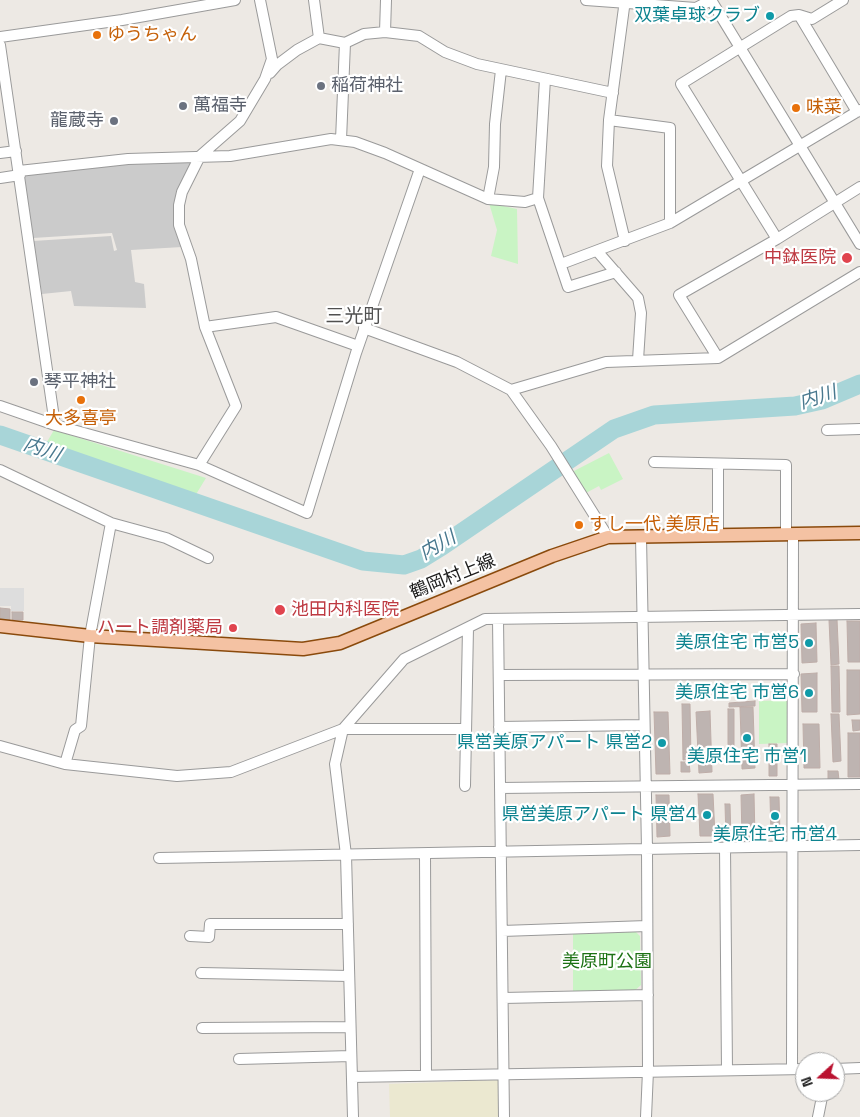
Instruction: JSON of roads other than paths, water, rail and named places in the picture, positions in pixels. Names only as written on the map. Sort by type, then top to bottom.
[{"type":"main road","name":"鶴岡村上線","points":[[0,626],[90,636],[303,649],[340,642],[552,556],[608,538],[860,532]]},
{"type":"street","points":[[0,36],[122,20],[235,0]]},
{"type":"street","points":[[260,0],[272,60],[265,80]]},
{"type":"street","points":[[314,0],[319,38]]},
{"type":"street","points":[[385,32],[386,0]]},
{"type":"street","points":[[586,0],[625,1],[696,8],[711,0],[860,244]]},
{"type":"street","points":[[777,239],[681,84],[791,16],[799,15],[812,18],[843,0]]},
{"type":"street","points":[[625,1],[609,120],[607,166],[625,240]]},
{"type":"street","points":[[561,264],[670,223],[858,111],[799,15]]},
{"type":"street","points":[[199,466],[236,406],[205,326],[191,258],[180,225],[179,205],[182,192],[200,156],[240,121],[276,65],[297,50],[319,38],[345,43],[364,34],[385,32],[419,36],[445,52],[477,64],[612,93]]},
{"type":"street","points":[[341,140],[345,43]]},
{"type":"street","points":[[0,45],[55,425]]},
{"type":"street","points":[[488,199],[494,167],[495,124],[501,70]]},
{"type":"street","points":[[545,79],[538,198],[568,287],[616,272]]},
{"type":"street","points":[[609,120],[670,128],[670,223]]},
{"type":"street","points":[[0,178],[20,173],[128,159],[230,156],[331,139],[355,142],[488,199],[525,202],[538,198]]},
{"type":"street","points":[[0,153],[16,151]]},
{"type":"street","points":[[0,406],[55,425],[199,466],[307,513],[358,346],[420,169]]},
{"type":"street","points":[[718,358],[679,295],[777,239],[860,187]]},
{"type":"street","points":[[598,251],[638,298],[641,313],[638,360]]},
{"type":"street","points":[[511,390],[606,362],[718,358],[860,272]]},
{"type":"street","points":[[205,326],[276,317],[358,346]]},
{"type":"street","points":[[364,328],[458,362],[511,390],[551,446],[608,538]]},
{"type":"street","points":[[827,430],[860,429]]},
{"type":"street","points":[[352,1077],[792,1069],[794,674],[786,465],[654,462]]},
{"type":"street","points":[[718,464],[718,536]]},
{"type":"street","points":[[0,470],[111,523],[166,538],[208,558]]},
{"type":"street","points":[[65,764],[74,730],[82,726],[90,636],[111,523]]},
{"type":"street","points":[[640,537],[647,849],[648,1071],[646,1117]]},
{"type":"street","points":[[354,1117],[346,855],[335,764],[343,729],[404,659],[485,619],[860,614]]},
{"type":"street","points":[[498,619],[504,1117]]},
{"type":"street","points":[[464,786],[468,628]]},
{"type":"street","points":[[499,675],[794,674]]},
{"type":"street","points":[[499,727],[644,725]]},
{"type":"street","points":[[0,746],[65,764],[177,776],[231,772],[343,729],[466,729]]},
{"type":"street","points":[[500,788],[860,784]]},
{"type":"street","points":[[159,858],[860,845]]},
{"type":"street","points":[[725,848],[727,1070]]},
{"type":"street","points":[[425,854],[426,1075]]},
{"type":"street","points":[[190,936],[210,937],[210,924],[348,924]]},
{"type":"street","points":[[502,931],[647,926]]},
{"type":"street","points":[[200,973],[349,976]]},
{"type":"street","points":[[503,998],[648,995]]},
{"type":"street","points":[[202,1028],[350,1027]]},
{"type":"street","points":[[239,1059],[351,1056]]},
{"type":"street","points":[[845,1069],[860,1068]]},
{"type":"street","points":[[818,1117],[821,1102]]},
{"type":"waterway","name":"内川","points":[[0,435],[363,561],[404,565],[421,559],[442,546],[614,429],[654,415],[795,406],[822,400],[860,384]]},
{"type":"place","name":"双葉卓球クラブ","points":[[770,16]]},
{"type":"place","name":"ゆうちゃん","points":[[97,35]]},
{"type":"place","name":"稲荷神社","points":[[321,86]]},
{"type":"place","name":"萬福寺","points":[[183,106]]},
{"type":"place","name":"味菜","points":[[796,108]]},
{"type":"place","name":"龍蔵寺","points":[[114,121]]},
{"type":"place","name":"中鉢医院","points":[[847,258]]},
{"type":"place","name":"琴平神社","points":[[34,382]]},
{"type":"place","name":"大多喜亭","points":[[81,400]]},
{"type":"place","name":"すし一代 美原店","points":[[579,525]]},
{"type":"place","name":"池田内科医院","points":[[280,610]]},
{"type":"place","name":"ハート調剤薬局","points":[[233,628]]},
{"type":"place","name":"美原住宅 市営5","points":[[809,643]]},
{"type":"place","name":"美原住宅 市営6","points":[[809,693]]},
{"type":"place","name":"美原住宅 市営1","points":[[747,738]]},
{"type":"place","name":"県営美原アパート 県営2","points":[[662,743]]},
{"type":"place","name":"県営美原アパート 県営4","points":[[707,815]]},
{"type":"place","name":"美原住宅 市営4","points":[[775,816]]},
{"type":"district","name":"三光町","points":[[354,317]]},
{"type":"park label","name":"美原町公園","points":[[607,962]]}]
